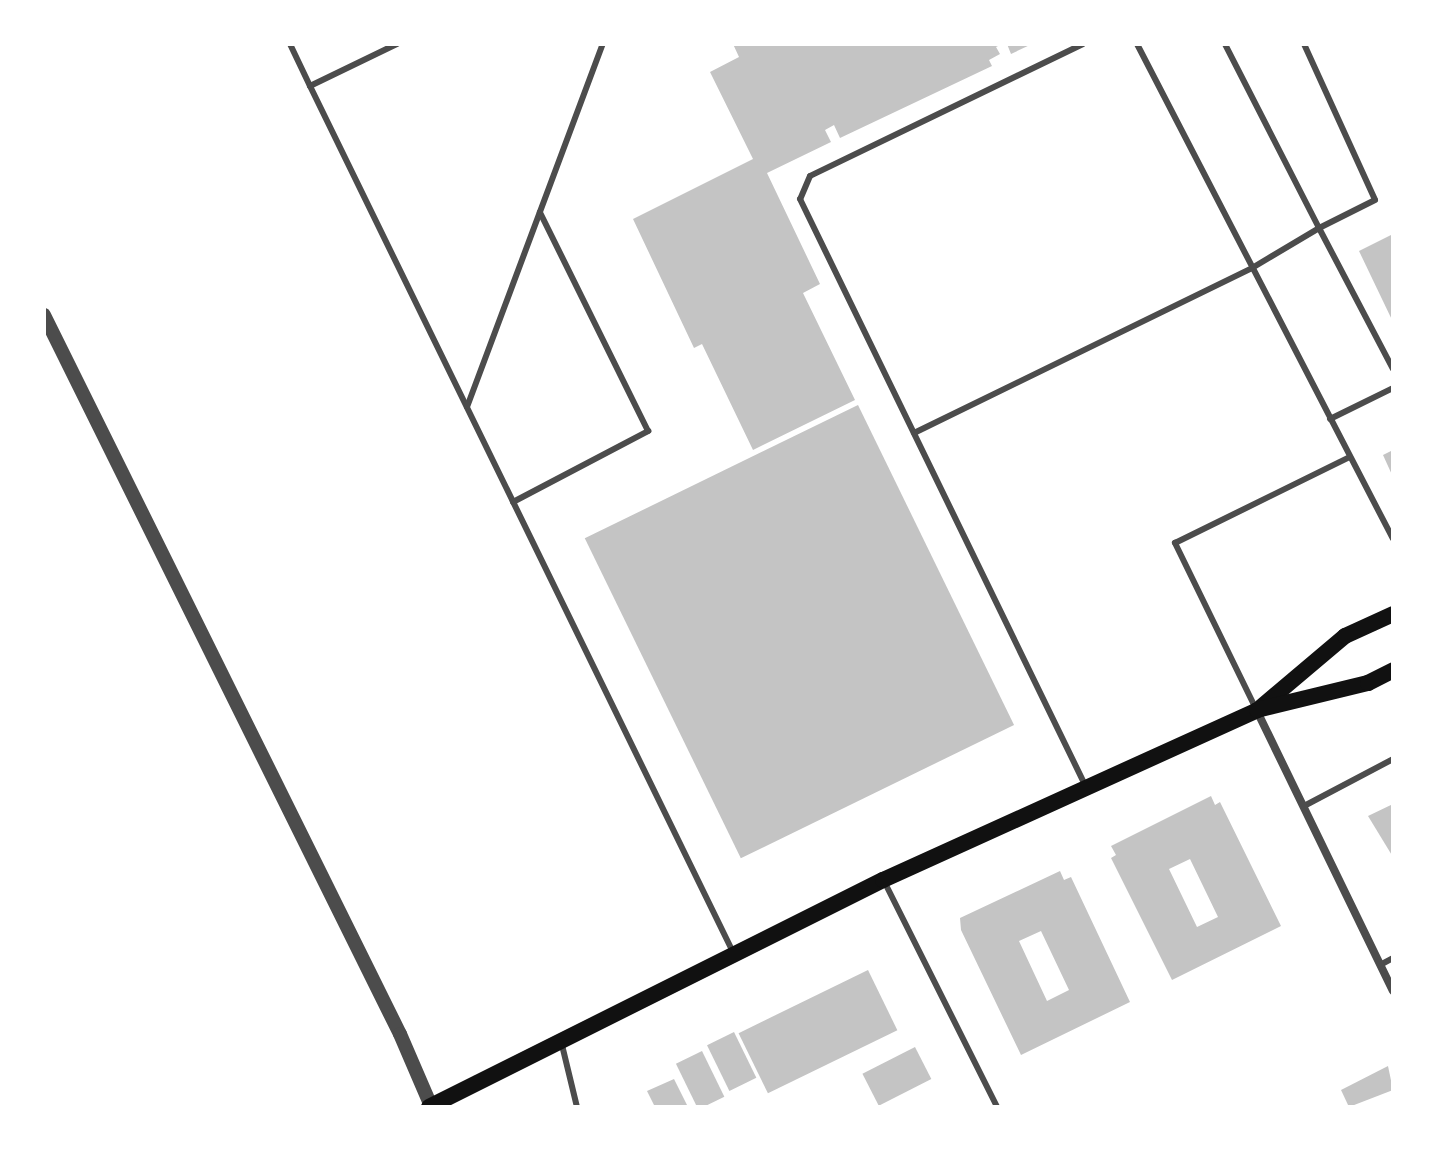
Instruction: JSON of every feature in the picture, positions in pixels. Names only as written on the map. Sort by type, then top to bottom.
[{"type":"main road","points":[[1257,710],[1345,636],[1393,614]]},
{"type":"main road","points":[[430,1107],[883,880],[1257,710],[1368,683],[1393,670]]},
{"type":"street","points":[[44,315],[400,1034],[430,1107]]},
{"type":"street","points":[[1257,710],[1393,991]]},
{"type":"lane","points":[[290,44],[734,954]]},
{"type":"lane","points":[[310,86],[397,44]]},
{"type":"lane","points":[[467,407],[603,44]]},
{"type":"lane","points":[[1083,44],[810,176],[800,199],[1087,788]]},
{"type":"lane","points":[[1137,44],[1393,539]]},
{"type":"lane","points":[[1225,44],[1393,369]]},
{"type":"lane","points":[[914,433],[1252,268],[1319,228],[1375,200],[1304,44]]},
{"type":"lane","points":[[513,502],[648,431],[540,212]]},
{"type":"lane","points":[[1330,419],[1393,388]]},
{"type":"lane","points":[[1257,710],[1175,543],[1350,457]]},
{"type":"lane","points":[[1304,806],[1393,759]]},
{"type":"lane","points":[[883,880],[997,1107]]},
{"type":"lane","points":[[1380,965],[1393,958]]},
{"type":"lane","points":[[561,1041],[577,1107]]},
{"type":"building","points":[[733,44],[1002,44],[996,47],[1000,54],[989,60],[992,66],[840,138],[834,125],[825,130],[831,142],[767,173],[820,284],[803,293],[855,400],[753,450],[702,344],[694,348],[633,219],[753,159],[710,72],[739,57]]},
{"type":"building","points":[[1007,44],[1032,44],[1011,54]]},
{"type":"building","points":[[1393,234],[1393,322],[1359,251]]},
{"type":"building","points":[[858,405],[1014,725],[741,858],[585,538]]},
{"type":"building","points":[[1393,450],[1393,477],[1383,455]]},
{"type":"building","points":[[1211,796],[1215,805],[1220,802],[1281,926],[1172,980],[1111,858],[1116,855],[1111,846]],"holes":[[[1190,859],[1218,917],[1197,927],[1169,869]]]},
{"type":"building","points":[[1393,804],[1393,857],[1368,816]]},
{"type":"building","points":[[1060,871],[1064,880],[1071,877],[1130,1002],[1021,1055],[961,930],[960,918]],"holes":[[[1041,931],[1069,990],[1047,1001],[1019,941]]]},
{"type":"building","points":[[868,970],[897,1030],[768,1093],[739,1033]]},
{"type":"building","points":[[734,1032],[756,1078],[729,1091],[707,1045]]},
{"type":"building","points":[[915,1047],[931,1079],[879,1106],[862,1074]]},
{"type":"building","points":[[702,1051],[724,1097],[697,1107],[676,1064]]},
{"type":"building","points":[[1388,1066],[1393,1090],[1349,1107],[1341,1090]]},
{"type":"building","points":[[674,1079],[688,1107],[655,1107],[647,1091]]}]
